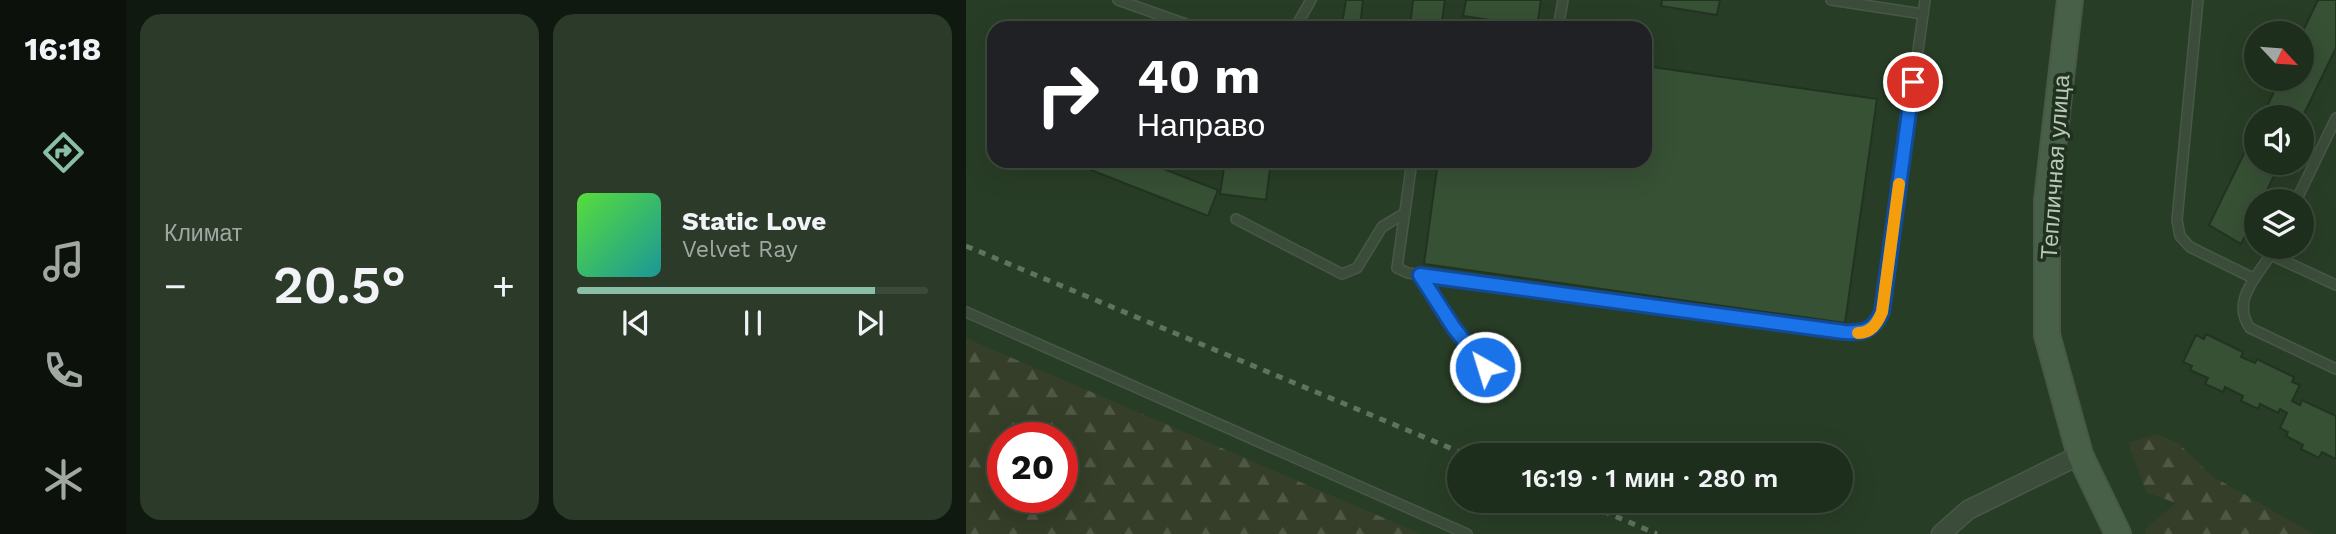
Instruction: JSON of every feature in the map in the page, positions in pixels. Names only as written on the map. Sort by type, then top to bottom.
[{"type":"street","name":"Тепличная улица","points":[[2070,0],[2047,200],[2048,335],[2080,455],[2118,534]]},
{"type":"street","points":[[1941,534],[1968,510],[2080,455]]},
{"type":"lane","points":[[1118,0],[1177,21]]},
{"type":"lane","points":[[1299,21],[1311,0]]},
{"type":"lane","points":[[1559,21],[1563,0]]},
{"type":"lane","points":[[1832,0],[1923,14]]},
{"type":"lane","points":[[1411,168],[1397,268],[1420,275],[1830,331],[1865,333],[1876,325],[1882,312],[1925,0]]},
{"type":"lane","points":[[2198,0],[2177,220],[2180,236],[2190,247],[2253,278]]},
{"type":"lane","points":[[2302,189],[2336,118]]},
{"type":"lane","points":[[1237,219],[1342,274],[1357,268],[1382,227],[1405,213]]},
{"type":"lane","points":[[2267,259],[2253,278],[2241,308],[2244,320],[2250,328],[2336,369]]},
{"type":"lane","points":[[2288,259],[2336,285]]},
{"type":"lane","points":[[1420,275],[1454,328],[1500,386]]},
{"type":"lane","points":[[966,312],[1466,534]]},
{"type":"green space","points":[[966,338],[1421,534],[966,534]]},
{"type":"green space","points":[[2157,434],[2178,443],[2212,476],[2314,534],[2146,534],[2144,530],[2176,503],[2146,492],[2128,443]]},
{"type":"building","points":[[1346,0],[1363,0],[1361,21],[1342,21]]},
{"type":"building","points":[[1413,0],[1445,0],[1442,21],[1411,21]]},
{"type":"building","points":[[1466,0],[1541,0],[1538,21],[1497,21],[1463,16]]},
{"type":"building","points":[[1662,0],[1720,0],[1717,15],[1661,6]]},
{"type":"building","points":[[2318,0],[2336,0],[2336,48],[2308,105],[2268,105],[2274,91],[2314,91],[2314,21],[2308,21]]},
{"type":"building","points":[[1652,67],[1877,99],[1845,323],[1424,264],[1437,168],[1652,168]]},
{"type":"building","points":[[2244,154],[2244,175],[2274,175],[2268,189],[2244,189],[2244,238],[2241,244],[2209,225]]},
{"type":"building","points":[[1086,168],[1161,168],[1218,190],[1208,216]]},
{"type":"building","points":[[1224,168],[1270,168],[1266,200],[1220,194]]},
{"type":"building","points":[[2206,334],[2243,352],[2241,357],[2255,363],[2257,359],[2294,377],[2292,382],[2300,385],[2292,401],[2300,405],[2302,400],[2336,416],[2336,459],[2322,452],[2319,458],[2301,449],[2303,445],[2286,436],[2288,432],[2280,428],[2287,413],[2280,409],[2278,413],[2260,404],[2258,409],[2241,401],[2243,396],[2225,387],[2223,392],[2205,384],[2208,378],[2190,370],[2192,366],[2183,362],[2196,335],[2204,339]]},
{"type":"railway","points":[[966,246],[1447,447]]},
{"type":"railway","points":[[1608,513],[1657,534]]},
{"type":"slow traffic","points":[[1858,333],[1865,333],[1876,325],[1882,312],[1899,184]]},
{"type":"route","points":[[1485,367],[1454,328],[1420,275],[1865,333],[1876,325],[1882,312],[1913,82]]}]
